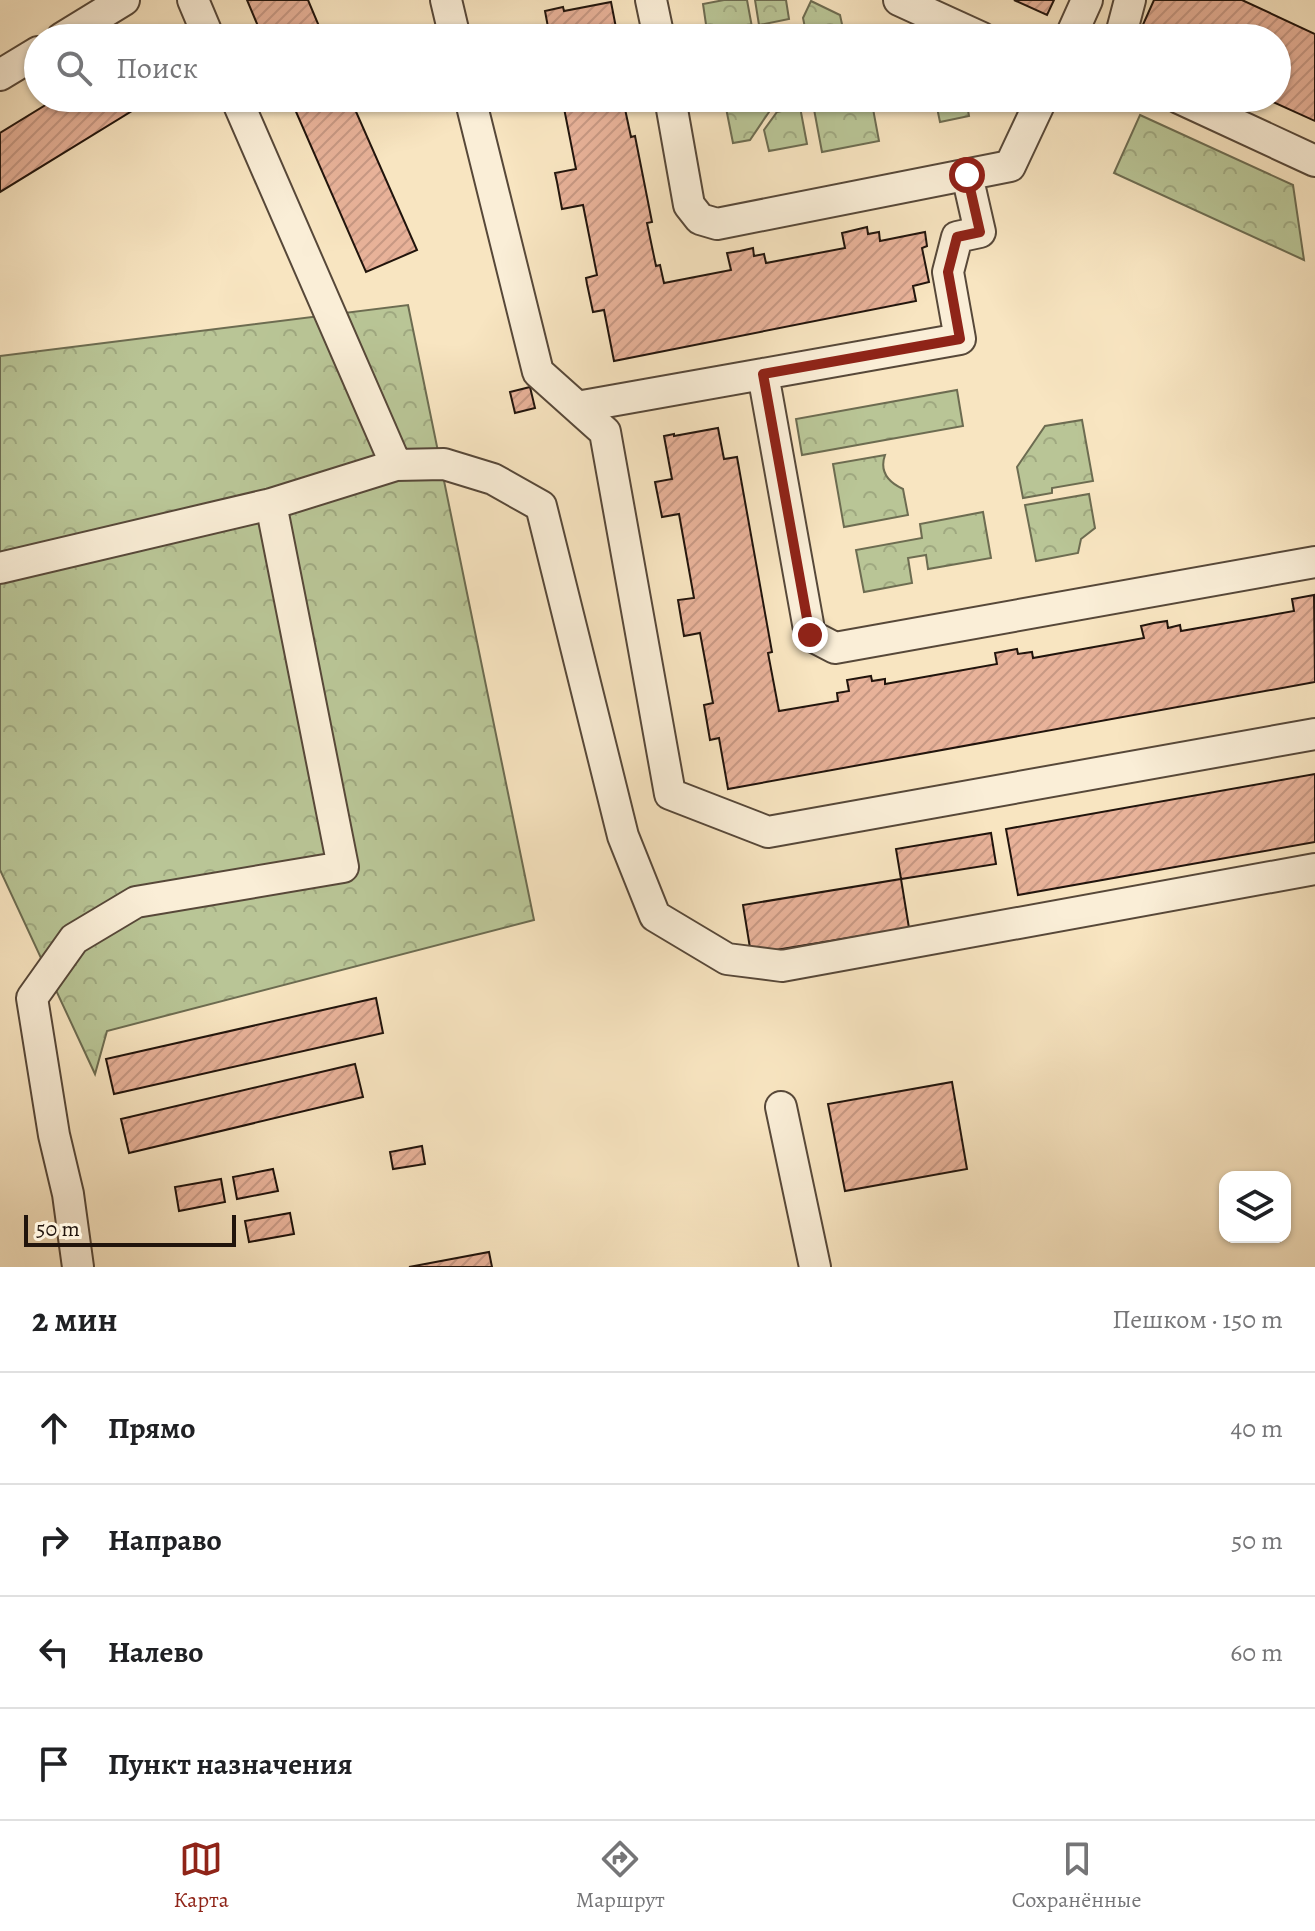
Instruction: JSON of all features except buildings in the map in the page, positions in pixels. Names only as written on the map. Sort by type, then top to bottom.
[{"type":"street","points":[[85,24],[124,0]]},
{"type":"street","points":[[193,0],[203,24]]},
{"type":"street","points":[[446,0],[452,24]]},
{"type":"street","points":[[651,0],[656,24]]},
{"type":"street","points":[[899,0],[951,24]]},
{"type":"street","points":[[1076,24],[1087,0]]},
{"type":"street","points":[[1124,24],[1130,0]]},
{"type":"street","points":[[0,75],[24,60]]},
{"type":"street","points":[[242,112],[396,465]]},
{"type":"street","points":[[473,112],[538,372],[605,432],[670,794],[768,832],[1315,734]]},
{"type":"street","points":[[672,112],[689,205],[700,219],[717,224],[1010,166],[1035,112]]},
{"type":"street","points":[[1209,112],[1315,161]]},
{"type":"street","points":[[577,407],[960,339],[948,272],[957,237],[980,232],[967,175]]},
{"type":"street","points":[[763,374],[810,635],[835,648],[1315,562]]},
{"type":"street","points":[[0,568],[271,504],[396,465],[444,464],[493,479],[541,506],[623,836],[655,916],[727,959],[782,966],[1315,869]]},
{"type":"street","points":[[78,1267],[68,1194],[54,1135],[32,998],[74,939],[136,902],[343,867],[271,504]]},
{"type":"street","points":[[781,1107],[815,1267]]},
{"type":"green space","points":[[747,0],[751,24],[706,24],[703,4]]},
{"type":"green space","points":[[755,0],[786,0],[789,19],[759,24]]},
{"type":"green space","points":[[811,1],[840,15],[842,24],[804,24],[803,18]]},
{"type":"green space","points":[[727,112],[769,112],[750,140],[733,143]]},
{"type":"green space","points":[[777,112],[801,112],[807,144],[769,151],[764,130]]},
{"type":"green space","points":[[814,112],[874,112],[879,141],[822,152]]},
{"type":"green space","points":[[938,112],[968,112],[969,116],[940,122]]},
{"type":"green space","points":[[1140,115],[1293,185],[1304,260],[1114,173]]},
{"type":"green space","points":[[408,305],[534,920],[107,1031],[95,1074],[0,870],[0,356]]},
{"type":"green space","points":[[957,390],[963,426],[802,455],[796,419]]},
{"type":"green space","points":[[1082,420],[1093,481],[1052,488],[1052,493],[1023,498],[1017,467],[1045,426]]},
{"type":"green space","points":[[885,455],[884,471],[889,480],[903,489],[908,515],[844,527],[833,464]]},
{"type":"green space","points":[[1089,494],[1095,528],[1081,539],[1078,553],[1036,561],[1025,505]]},
{"type":"green space","points":[[983,512],[991,558],[928,569],[926,555],[908,558],[912,583],[864,592],[856,550],[922,538],[920,524]]},
{"type":"route","points":[[810,635],[763,374],[960,339],[948,272],[957,237],[980,232],[967,175]]}]
